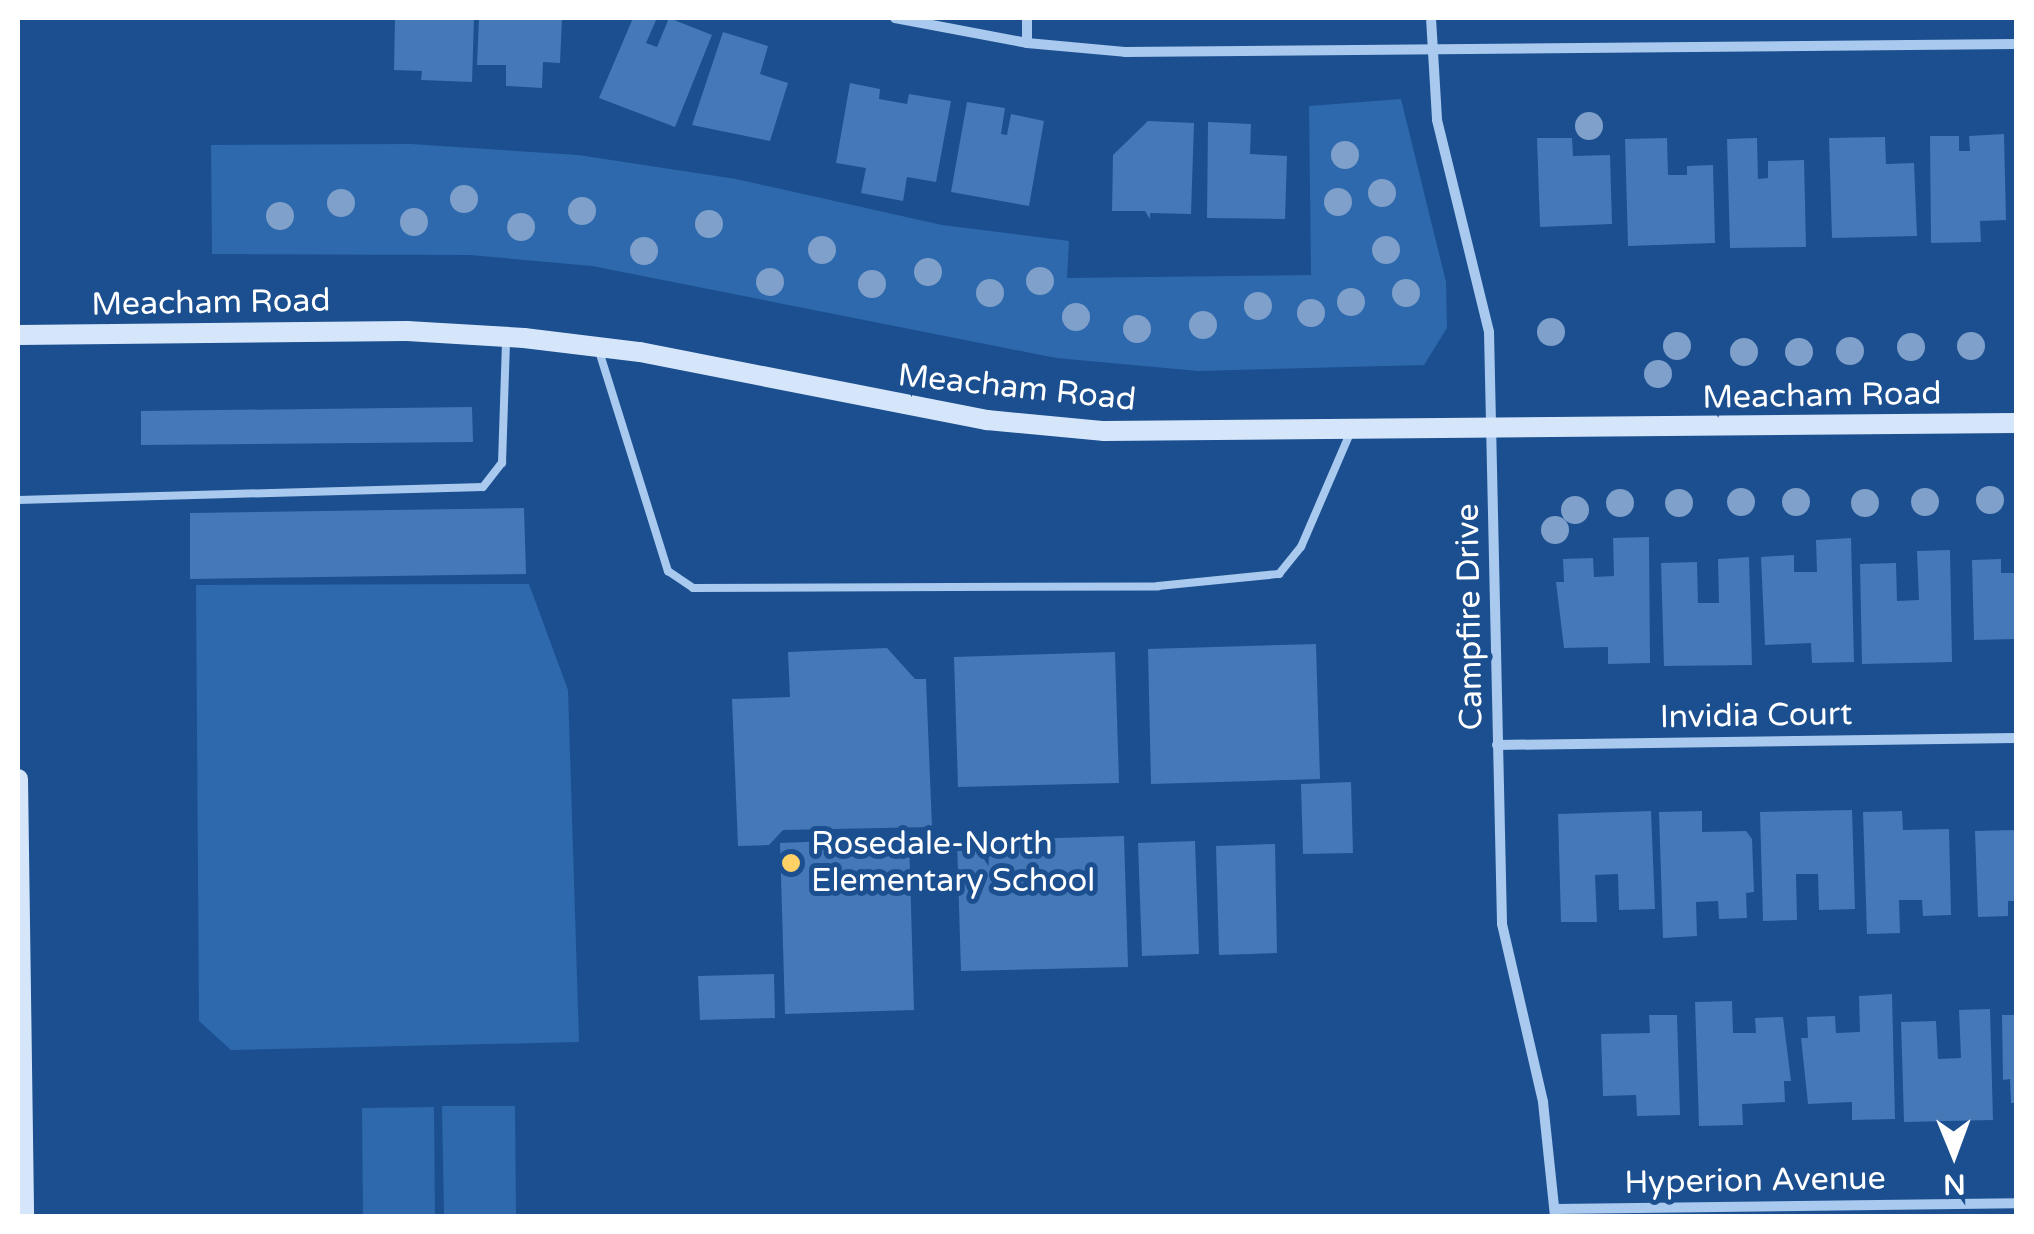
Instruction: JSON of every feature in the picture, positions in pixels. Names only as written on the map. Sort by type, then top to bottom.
[{"type":"street","points":[[896,18],[1028,43],[1181,54],[2016,44]]},
{"type":"street","points":[[1027,18],[1028,43]]},
{"type":"street","name":"Campfire Drive","points":[[1431,18],[1437,120],[1489,332],[1502,924],[1543,1102],[1555,1213]]},
{"type":"street","name":"Meacham Road","points":[[18,336],[407,331],[506,337],[598,347],[987,420],[1104,431],[1350,432],[2016,423]]},
{"type":"street","name":"Invidia Court","points":[[1497,745],[2016,738]]},
{"type":"street","points":[[18,778],[24,1216]]},
{"type":"street","points":[[1994,1203],[1994,1216]]},
{"type":"street","name":"Hyperion Avenue","points":[[1555,1213],[2016,1203]]},
{"type":"lane","points":[[18,500],[483,487],[502,462],[506,337]]},
{"type":"lane","points":[[598,347],[668,571],[693,588],[1140,586],[1279,574],[1300,548],[1350,432]]},
{"type":"shaded area","points":[[1401,99],[1446,282],[1447,328],[1424,365],[1198,371],[1056,358],[592,266],[470,255],[212,254],[211,145],[411,144],[578,155],[736,179],[942,225],[1069,241],[1067,278],[1311,275],[1309,106]]},
{"type":"shaded area","points":[[529,584],[568,690],[579,1042],[231,1050],[199,1021],[196,585]]},
{"type":"shaded area","points":[[442,1106],[515,1106],[516,1216],[444,1216]]},
{"type":"shaded area","points":[[434,1107],[435,1216],[363,1216],[362,1108]]},
{"type":"building","points":[[395,18],[474,18],[472,82],[421,80],[422,71],[394,70]]},
{"type":"building","points":[[479,18],[562,18],[560,63],[543,62],[542,88],[506,86],[506,65],[477,65]]},
{"type":"building","points":[[633,18],[657,18],[646,43],[657,47],[669,18],[712,35],[675,127],[599,98]]},
{"type":"building","points":[[723,32],[768,46],[760,74],[788,83],[770,141],[692,125]]},
{"type":"building","points":[[850,83],[880,89],[879,99],[907,104],[909,94],[951,101],[936,182],[907,177],[903,201],[861,193],[866,168],[836,163]]},
{"type":"building","points":[[967,102],[1005,108],[1001,134],[1007,135],[1011,114],[1044,121],[1029,206],[951,192]]},
{"type":"building","points":[[1148,121],[1194,123],[1191,214],[1150,213],[1150,219],[1145,211],[1112,211],[1113,155]]},
{"type":"building","points":[[1208,122],[1251,124],[1250,154],[1287,156],[1285,219],[1207,218]]},
{"type":"building","points":[[2004,134],[2006,220],[1980,221],[1981,242],[1931,243],[1930,136],[1959,136],[1959,151],[1970,151],[1969,136]]},
{"type":"building","points":[[1885,137],[1886,164],[1914,163],[1917,236],[1832,238],[1829,138]]},
{"type":"building","points":[[1537,138],[1572,138],[1573,156],[1610,155],[1612,224],[1540,227]]},
{"type":"building","points":[[1667,138],[1668,175],[1687,175],[1687,166],[1713,165],[1715,243],[1628,246],[1625,139]]},
{"type":"building","points":[[1757,138],[1758,179],[1768,178],[1768,161],[1804,160],[1806,247],[1730,248],[1727,139]]},
{"type":"building","points":[[472,407],[473,442],[141,445],[141,411]]},
{"type":"building","points":[[524,508],[526,574],[190,579],[190,513]]},
{"type":"building","points":[[1649,537],[1650,663],[1608,664],[1608,647],[1564,648],[1556,582],[1564,582],[1563,559],[1593,558],[1594,577],[1614,576],[1613,538]]},
{"type":"building","points":[[1851,538],[1854,662],[1812,663],[1811,643],[1765,645],[1761,557],[1794,555],[1794,572],[1817,572],[1816,540]]},
{"type":"building","points":[[1950,550],[1952,662],[1862,664],[1860,564],[1896,563],[1897,601],[1919,600],[1917,551]]},
{"type":"building","points":[[1749,557],[1752,665],[1664,666],[1661,563],[1697,562],[1698,603],[1719,603],[1718,559]]},
{"type":"building","points":[[2001,559],[2001,573],[2016,573],[2016,639],[1974,640],[1972,560]]},
{"type":"building","points":[[1316,644],[1320,779],[1151,784],[1148,649]]},
{"type":"building","points":[[887,648],[915,679],[926,679],[932,827],[783,830],[769,845],[738,846],[732,699],[790,697],[788,652]]},
{"type":"building","points":[[1115,652],[1119,783],[958,787],[954,657]]},
{"type":"building","points":[[1351,782],[1353,853],[1303,854],[1301,784]]},
{"type":"building","points":[[1852,810],[1855,909],[1819,910],[1818,874],[1796,874],[1797,920],[1763,921],[1760,812]]},
{"type":"building","points":[[1651,811],[1655,909],[1619,910],[1618,874],[1595,875],[1597,922],[1561,922],[1558,814]]},
{"type":"building","points":[[1702,811],[1702,832],[1746,831],[1752,839],[1754,892],[1746,893],[1747,918],[1719,919],[1718,901],[1696,902],[1697,936],[1663,938],[1659,812]]},
{"type":"building","points":[[1902,811],[1903,830],[1949,829],[1951,915],[1923,916],[1922,900],[1899,900],[1900,933],[1867,934],[1863,812]]},
{"type":"building","points":[[2016,830],[2016,901],[2008,901],[2008,916],[1978,917],[1975,831]]},
{"type":"building","points":[[1124,836],[1128,967],[961,971],[957,841]]},
{"type":"building","points":[[909,838],[914,1010],[785,1014],[780,843]]},
{"type":"building","points":[[1195,841],[1199,954],[1142,956],[1138,843]]},
{"type":"building","points":[[1275,844],[1277,953],[1219,955],[1216,846]]},
{"type":"building","points":[[774,974],[775,1018],[700,1020],[698,976]]},
{"type":"building","points":[[1892,994],[1895,1119],[1852,1120],[1852,1102],[1808,1104],[1801,1038],[1808,1038],[1807,1017],[1835,1016],[1836,1033],[1860,1032],[1859,996]]},
{"type":"building","points":[[1732,1001],[1733,1033],[1756,1033],[1755,1018],[1783,1017],[1791,1081],[1784,1081],[1785,1102],[1742,1104],[1743,1125],[1699,1126],[1695,1002]]},
{"type":"building","points":[[1990,1009],[1993,1120],[1904,1122],[1901,1022],[1936,1021],[1938,1059],[1961,1058],[1959,1010]]},
{"type":"building","points":[[1649,1015],[1677,1015],[1680,1115],[1637,1116],[1636,1095],[1603,1096],[1601,1034],[1650,1033]]},
{"type":"building","points":[[2002,1015],[2016,1015],[2016,1103],[2011,1103],[2010,1079],[2003,1080]]},
{"type":"place","name":"Rosedale-North Elementary School","points":[[791,863]]}]
